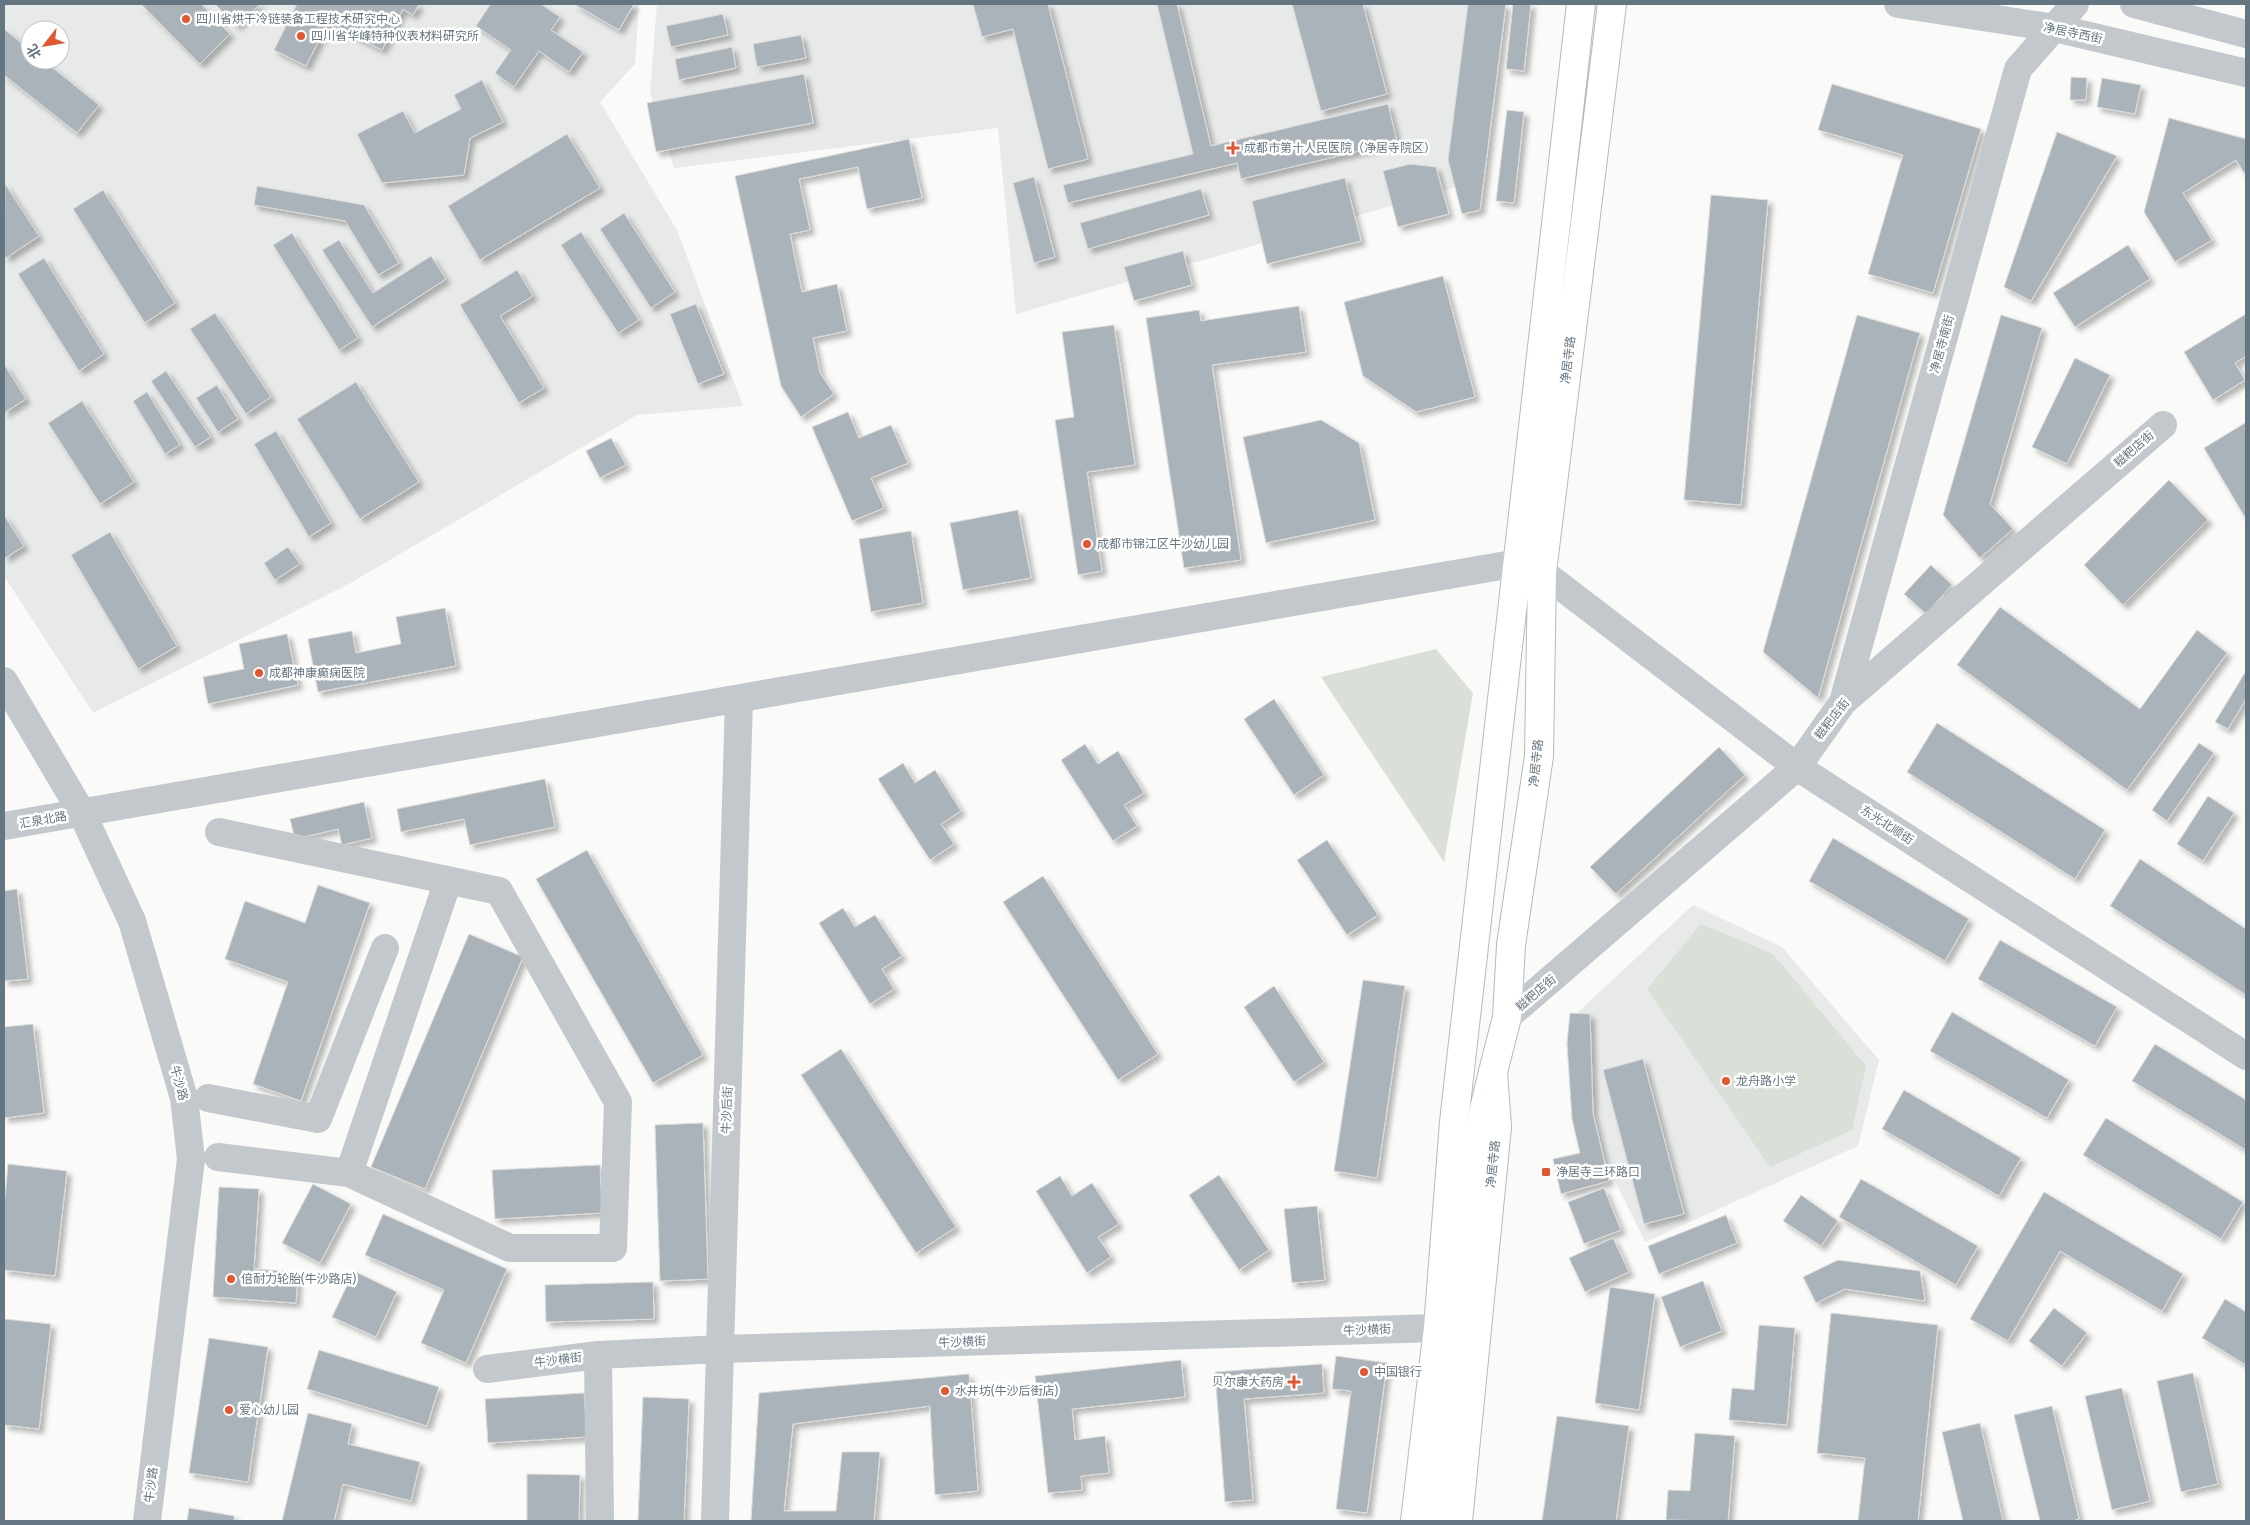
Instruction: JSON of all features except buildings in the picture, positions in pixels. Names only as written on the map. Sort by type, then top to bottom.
[{"type":"main road","name":"净居寺路","points":[[1458,1521],[1497,1127],[1493,1072],[1507,1017],[1511,945],[1539,756],[1530,568],[1581,4]]},
{"type":"main road","name":"净居寺路","points":[[1416,1521],[1438,1328],[1454,1122],[1530,568],[1612,4]]},
{"type":"main road","points":[[1434,1521],[1444,1416],[1483,1113],[1493,1072]]},
{"type":"street","name":"净居寺西街","points":[[1898,4],[2054,28],[2246,73]]},
{"type":"street","name":"净居寺南街","points":[[1843,702],[2018,69],[2075,4]]},
{"type":"street","points":[[2134,4],[2246,34]]},
{"type":"street","name":"糍粑店街","points":[[1507,1017],[1796,767],[1843,702],[2163,425]]},
{"type":"street","name":"汇泉北路","points":[[4,826],[739,699],[1530,568]]},
{"type":"street","name":"东光北顺街","points":[[1530,568],[1796,767],[2246,1056]]},
{"type":"street","name":"牛沙路","points":[[4,681],[82,813],[132,921],[184,1098],[191,1159],[147,1521]]},
{"type":"street","name":"牛沙后街","points":[[715,1521],[739,699]]},
{"type":"street","points":[[218,1157],[349,1173],[510,1248],[612,1248],[618,1102],[499,891],[220,832]]},
{"type":"street","points":[[349,1173],[448,881]]},
{"type":"street","points":[[208,1098],[318,1119],[385,948]]},
{"type":"street","name":"牛沙横街","points":[[487,1369],[598,1355],[721,1349],[1438,1328]]},
{"type":"street","points":[[598,1355],[600,1521]]},
{"type":"shaded area","points":[[4,4],[639,4],[635,64],[600,102],[677,230],[743,406],[637,415],[347,585],[93,713],[4,576]]},
{"type":"shaded area","name":"成都市第十人民医院（净居寺院区）","points":[[657,4],[1486,4],[1460,186],[1016,314],[998,128],[674,168],[650,92]]},
{"type":"shaded area","points":[[1436,649],[1473,693],[1444,862],[1321,677]]},
{"type":"shaded area","name":"龙舟路小学","points":[[1693,905],[1782,947],[1879,1060],[1858,1146],[1645,1242],[1577,1103],[1577,1013]]},
{"type":"shaded area","points":[[1701,924],[1773,954],[1866,1066],[1852,1130],[1770,1167],[1647,989]]},
{"type":"place","name":"四川省烘干冷链装备工程技术研究中心","points":[[186,19]]},
{"type":"place","name":"四川省华峰特种仪表材料研究所","points":[[301,36]]},
{"type":"place","name":"成都市第十人民医院（净居寺院区）","points":[[1233,148]]},
{"type":"place","name":"成都市锦江区牛沙幼儿园","points":[[1087,544]]},
{"type":"place","name":"成都神康癫痫医院","points":[[259,673]]},
{"type":"place","name":"龙舟路小学","points":[[1726,1081]]},
{"type":"place","name":"净居寺二环路口","points":[[1546,1172]]},
{"type":"place","name":"倍耐力轮胎(牛沙路店)","points":[[231,1279]]},
{"type":"place","name":"中国银行","points":[[1364,1372]]},
{"type":"place","name":"贝尔康大药房","points":[[1294,1382]]},
{"type":"place","name":"水井坊(牛沙后街店)","points":[[945,1391]]},
{"type":"place","name":"爱心幼儿园","points":[[229,1410]]}]
